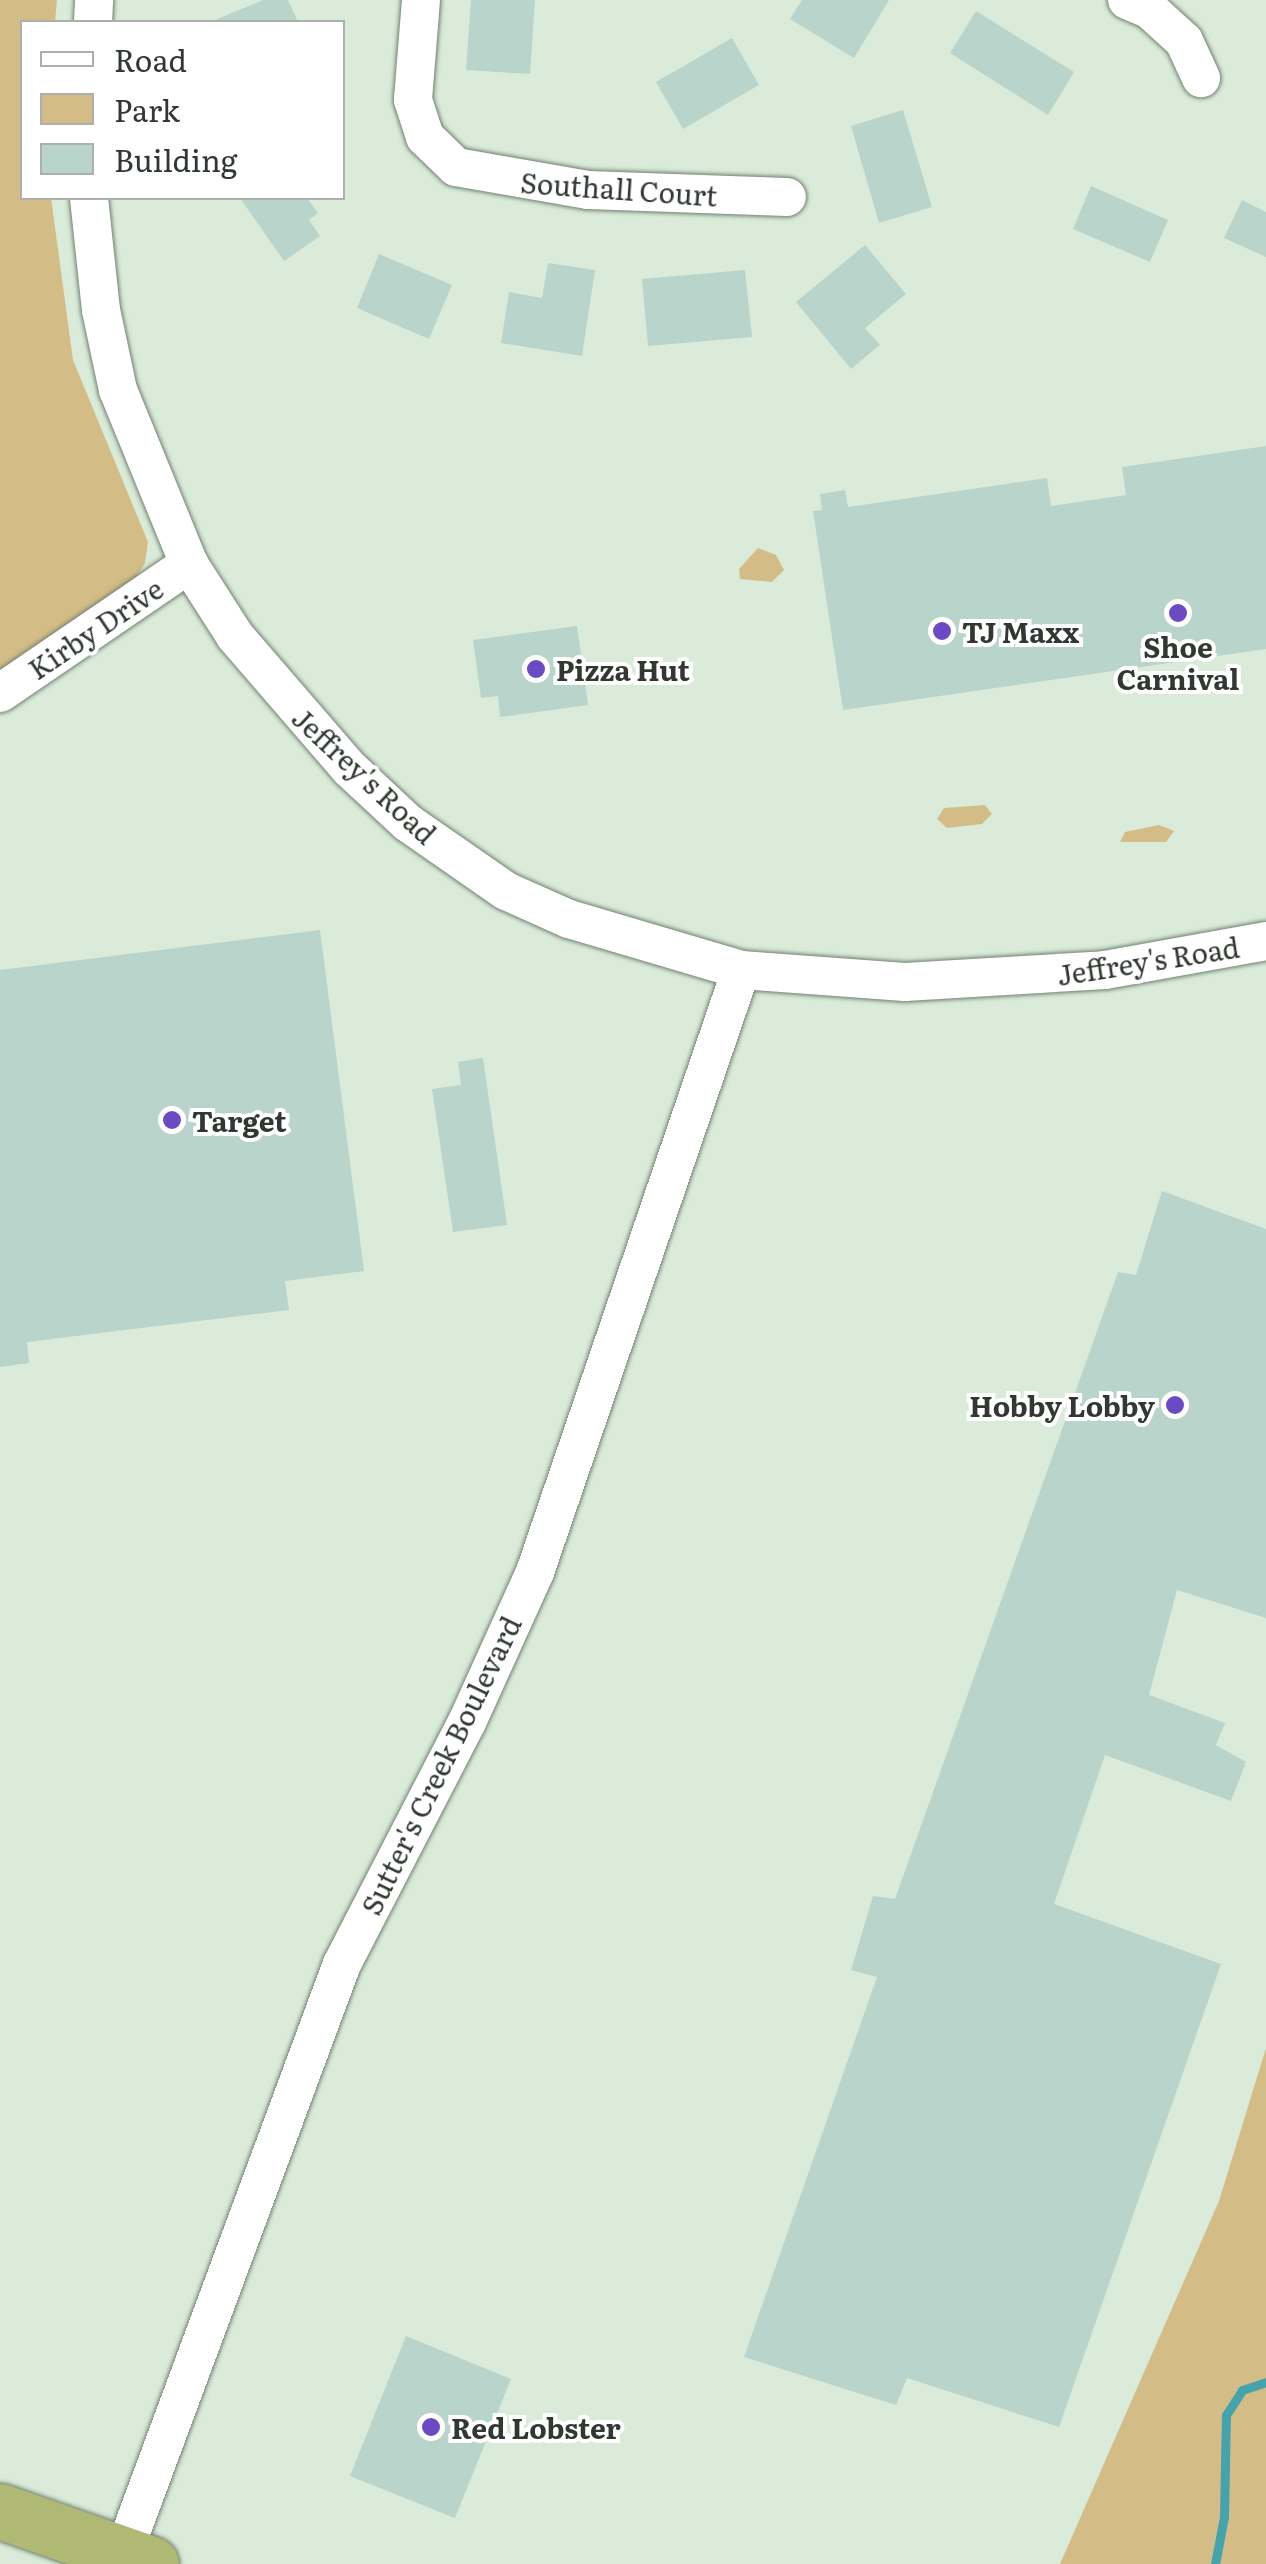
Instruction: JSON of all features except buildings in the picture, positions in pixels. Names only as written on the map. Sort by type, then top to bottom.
[{"type":"highway","points":[[0,2511],[128,2561]]},
{"type":"street","name":"Southall Court","points":[[421,0],[412,100],[425,137],[456,167],[588,190],[787,197]]},
{"type":"street","points":[[1128,0],[1150,10],[1184,41],[1201,78]]},
{"type":"street","name":"Jeffrey's Road","points":[[89,200],[101,310],[118,390],[190,564],[287,702],[408,823],[506,891],[569,919],[741,970],[990,981],[1104,970],[1266,941]]},
{"type":"street","name":"Kirby Drive","points":[[0,693],[190,564]]},
{"type":"street","name":"Sutter's Creek Boulevard","points":[[128,2561],[342,1964],[467,1722],[535,1572],[741,970]]},
{"type":"green space","points":[[0,0],[57,0],[55,20],[20,20],[20,200],[51,200],[73,360],[148,542],[145,563],[131,585],[0,671]]},
{"type":"green space","points":[[758,548],[776,555],[784,570],[772,582],[740,579],[739,569]]},
{"type":"green space","points":[[985,805],[992,814],[982,824],[947,828],[937,819],[944,808]]},
{"type":"green space","points":[[1159,825],[1174,831],[1166,842],[1120,842],[1125,832]]},
{"type":"green space","points":[[1266,2048],[1266,2564],[1060,2564],[1219,2201]]},
{"type":"waterway","points":[[1215,2564],[1224,2517],[1226,2415],[1242,2390],[1266,2382]]},
{"type":"place","name":"Shoe Carnival","points":[[1178,613]]},
{"type":"place","name":"TJ Maxx","points":[[942,631]]},
{"type":"place","name":"Pizza Hut","points":[[536,669]]},
{"type":"place","name":"Target","points":[[172,1120]]},
{"type":"place","name":"Hobby Lobby","points":[[1175,1405]]},
{"type":"place","name":"Red Lobster","points":[[431,2427]]}]
